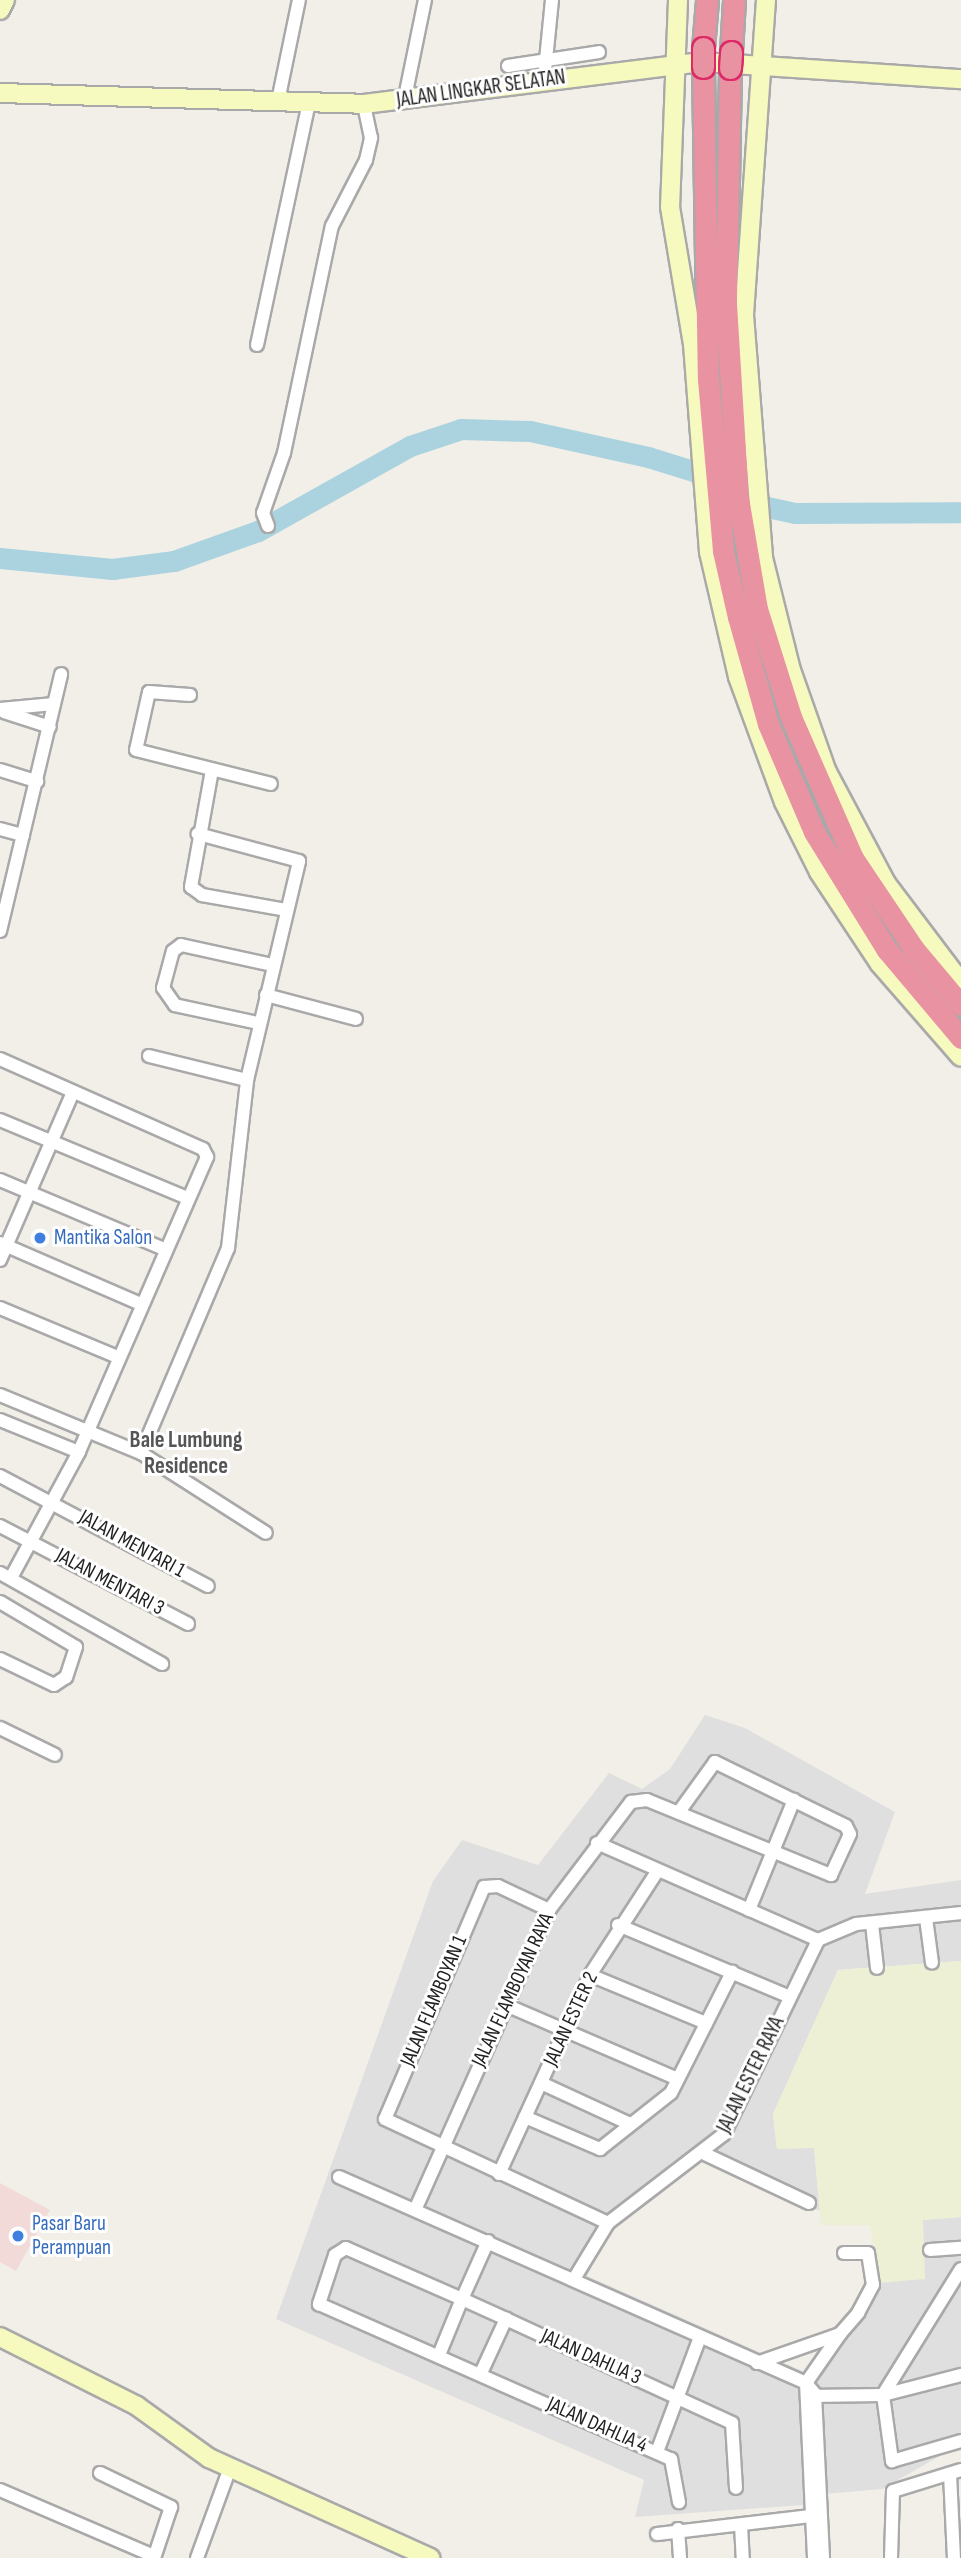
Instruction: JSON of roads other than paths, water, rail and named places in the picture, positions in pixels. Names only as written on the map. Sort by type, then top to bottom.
[{"type":"highway","points":[[707,0],[703,57],[704,305],[720,494],[716,552],[768,724],[799,801],[887,950],[961,1038]]},
{"type":"highway","points":[[717,464],[726,304],[734,0]]},
{"type":"highway","points":[[720,494],[817,783],[882,904],[961,1005]]},
{"type":"street","points":[[0,10],[5,0]]},
{"type":"street","points":[[278,101],[299,0]]},
{"type":"street","points":[[404,102],[425,0]]},
{"type":"street","points":[[544,80],[542,59],[552,0]]},
{"type":"street","points":[[678,0],[670,64],[670,207],[717,464],[720,494]]},
{"type":"street","points":[[766,0],[744,315],[758,513],[777,619],[827,772],[886,883],[961,982]]},
{"type":"street","points":[[509,66],[599,52]]},
{"type":"street","name":"JALAN LINGKAR SELATAN","points":[[0,93],[364,104],[404,102],[670,64],[760,64],[961,79]]},
{"type":"street","points":[[257,345],[309,102]]},
{"type":"street","points":[[268,526],[264,513],[284,453],[332,226],[340,205],[352,197],[371,138],[364,104]]},
{"type":"street","points":[[716,552],[760,741],[819,872],[880,964],[961,1057]]},
{"type":"street","points":[[0,931],[5,891],[37,781],[61,674]]},
{"type":"street","points":[[190,695],[149,692],[135,748],[271,784]]},
{"type":"street","points":[[0,710],[54,704]]},
{"type":"street","points":[[0,710],[50,727]]},
{"type":"street","points":[[0,770],[37,781]]},
{"type":"street","points":[[212,770],[189,880],[194,891],[286,910]]},
{"type":"street","points":[[0,829],[23,835]]},
{"type":"street","points":[[141,1453],[228,1248],[247,1080],[297,855],[198,834]]},
{"type":"street","points":[[258,1023],[175,1005],[163,988],[181,945],[273,965]]},
{"type":"street","points":[[266,995],[356,1019]]},
{"type":"street","points":[[149,1056],[247,1080]]},
{"type":"street","points":[[0,1059],[203,1149],[206,1161],[164,1250],[79,1452],[33,1540],[6,1576],[162,1664]]},
{"type":"street","points":[[0,1260],[3,1245],[31,1193],[72,1092]]},
{"type":"street","points":[[0,1120],[187,1198]]},
{"type":"street","points":[[0,1180],[164,1250]]},
{"type":"street","points":[[3,1245],[141,1304]]},
{"type":"street","points":[[0,1308],[118,1357]]},
{"type":"street","points":[[0,1395],[141,1453],[267,1533]]},
{"type":"street","points":[[0,1420],[79,1452]]},
{"type":"street","name":"JALAN MENTARI 1","points":[[0,1476],[55,1501],[208,1586]]},
{"type":"street","name":"JALAN MENTARI 3","points":[[0,1526],[33,1540],[188,1624]]},
{"type":"street","points":[[0,1602],[76,1647],[66,1677],[54,1685],[0,1659]]},
{"type":"street","points":[[0,1728],[55,1755]]},
{"type":"street","points":[[715,1762],[794,1800],[849,1828],[836,1873],[775,1853],[679,1812],[715,1762]]},
{"type":"street","name":"JALAN FLAMBOYAN RAYA","points":[[415,2210],[440,2148],[548,1910],[631,1802],[647,1800],[679,1812]]},
{"type":"street","points":[[749,1910],[775,1853],[794,1800]]},
{"type":"street","points":[[597,1843],[657,1872],[818,1940],[856,1924],[961,1913]]},
{"type":"street","name":"JALAN ESTER 2","points":[[499,2174],[590,1975],[618,1925],[657,1872]]},
{"type":"street","name":"JALAN FLAMBOYAN 1","points":[[440,2148],[386,2121],[489,1884],[548,1910]]},
{"type":"street","points":[[926,1918],[932,1963]]},
{"type":"street","points":[[872,1924],[877,1968]]},
{"type":"street","points":[[618,1925],[790,1997]]},
{"type":"street","name":"JALAN ESTER RAYA","points":[[574,2278],[608,2223],[705,2154],[724,2134],[818,1940]]},
{"type":"street","points":[[526,2117],[595,2150],[668,2096],[732,1972]]},
{"type":"street","points":[[590,1975],[706,2023]]},
{"type":"street","points":[[506,2005],[678,2079]]},
{"type":"street","points":[[541,2083],[630,2124]]},
{"type":"street","points":[[440,2148],[608,2223]]},
{"type":"street","points":[[705,2154],[809,2203]]},
{"type":"street","points":[[339,2177],[574,2278],[757,2363],[809,2391],[883,2395],[961,2375]]},
{"type":"street","points":[[439,2355],[488,2241]]},
{"type":"street","name":"JALAN DAHLIA 4","points":[[462,2299],[346,2248],[335,2255],[318,2293],[322,2307],[481,2373],[657,2452],[676,2465],[679,2502]]},
{"type":"street","points":[[930,2250],[961,2248]]},
{"type":"street","points":[[823,2558],[813,2479],[809,2391],[840,2334],[873,2285],[867,2252],[844,2253]]},
{"type":"street","points":[[961,2269],[883,2395],[892,2461],[961,2441]]},
{"type":"street","name":"JALAN DAHLIA 3","points":[[462,2299],[732,2423],[736,2488]]},
{"type":"street","points":[[481,2373],[506,2319]]},
{"type":"street","points":[[757,2363],[840,2334]]},
{"type":"street","points":[[0,2337],[137,2406],[230,2468],[430,2558]]},
{"type":"street","points":[[657,2452],[700,2337]]},
{"type":"street","points":[[197,2558],[230,2468]]},
{"type":"street","points":[[891,2558],[893,2491],[956,2472],[954,2558]]},
{"type":"street","points":[[0,2490],[154,2557],[171,2507],[100,2473]]},
{"type":"street","points":[[813,2479],[811,2516],[814,2558]]},
{"type":"street","points":[[657,2534],[678,2529],[741,2525],[811,2516]]},
{"type":"street","points":[[741,2525],[743,2558]]},
{"type":"street","points":[[678,2529],[680,2558]]},
{"type":"waterway","points":[[0,558],[112,569],[174,561],[258,531],[410,446],[461,429],[530,431],[648,457],[709,476],[749,503],[795,513],[961,512]]},
{"type":"place","name":"Mantika Salon","points":[[40,1238]]},
{"type":"place","name":"Pasar Baru Perampuan","points":[[18,2236]]},
{"type":"district","name":"Bale Lumbung Residence","points":[[186,1453]]}]
